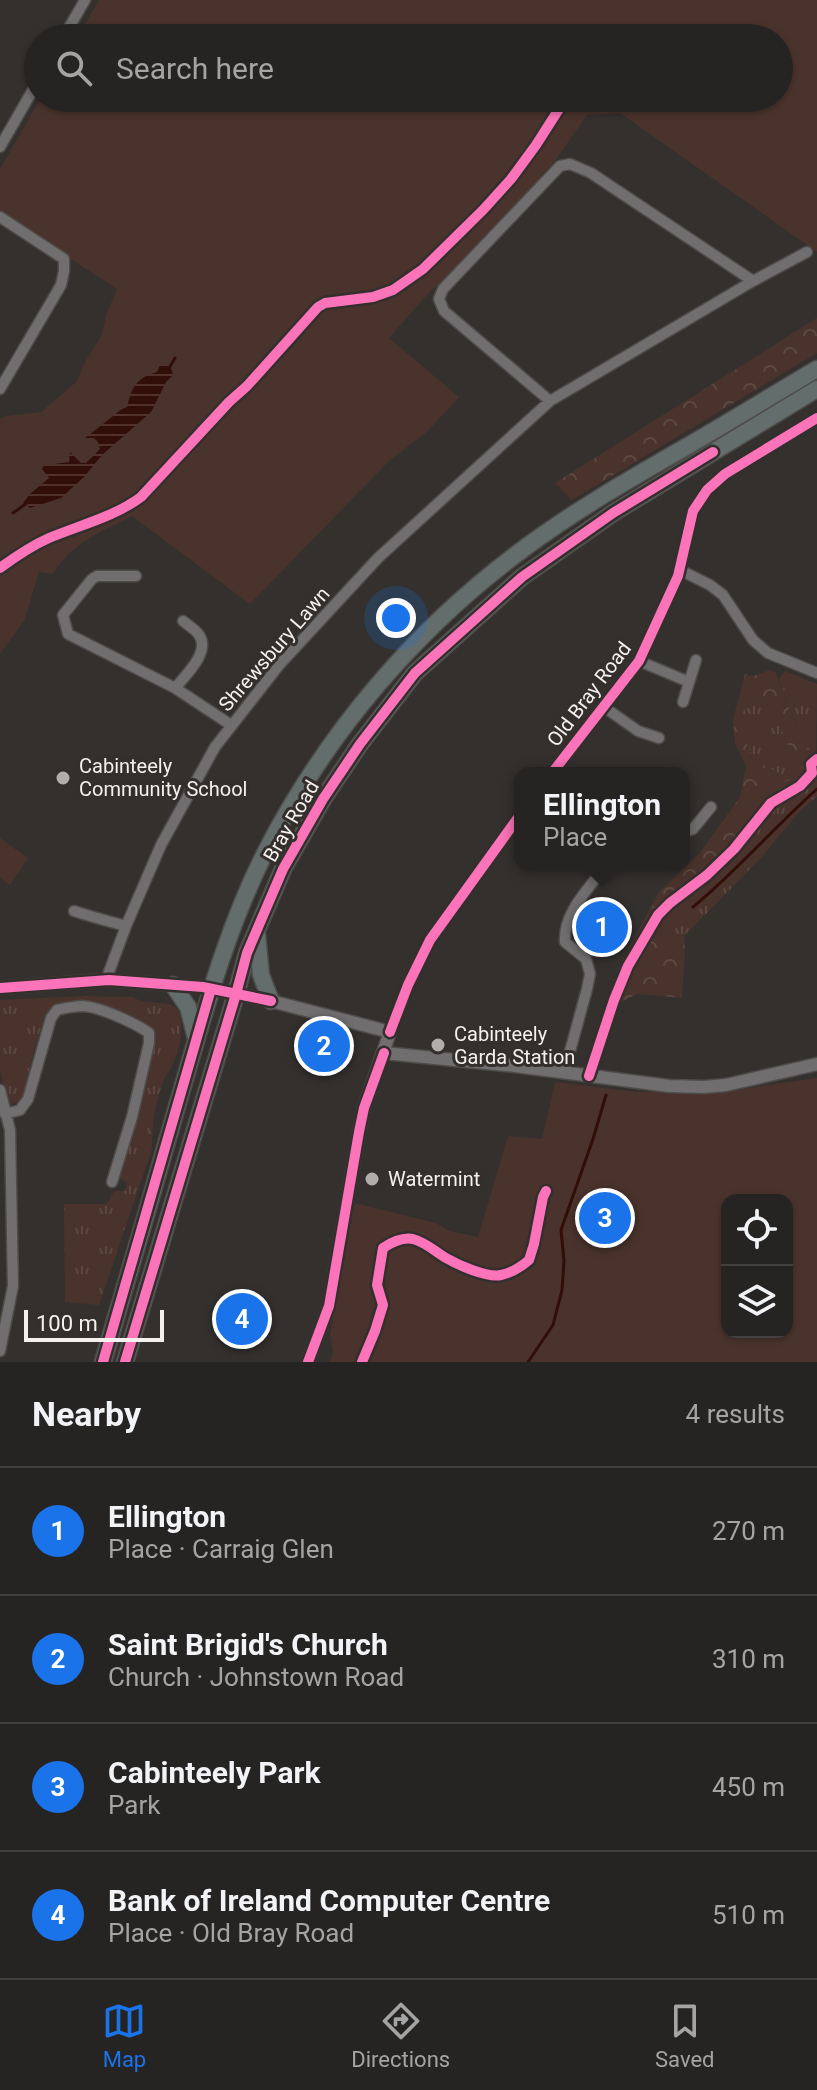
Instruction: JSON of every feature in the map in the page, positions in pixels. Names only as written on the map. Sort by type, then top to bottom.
[{"type":"highway","name":"Bray Road","points":[[103,1362],[211,989],[238,913],[266,850],[316,766],[343,728],[371,691],[442,617],[524,548],[606,492],[817,369]]},
{"type":"highway","name":"Bray Road","points":[[125,1362],[247,953],[283,869],[323,799],[360,744],[415,673],[522,577],[613,513],[817,389]]},
{"type":"highway","points":[[257,929],[261,975],[271,1001]]},
{"type":"highway","points":[[173,985],[188,1007],[197,1039]]},
{"type":"street","points":[[71,24],[85,0]]},
{"type":"street","points":[[1,141],[24,104]]},
{"type":"street","points":[[550,401],[444,311],[439,299],[443,289],[560,166],[570,164],[582,168],[753,281]]},
{"type":"street","points":[[0,217],[64,259],[61,285],[0,389]]},
{"type":"street","name":"Shrewsbury Lawn","points":[[106,980],[161,845],[215,747],[280,664],[378,558],[550,401],[807,252]]},
{"type":"street","name":"Old Bray Road","points":[[557,767],[639,661],[680,570],[693,511],[707,490],[725,474],[817,418]]},
{"type":"street","points":[[680,570],[723,595],[753,640],[768,653],[817,673]]},
{"type":"street","points":[[136,576],[97,576],[92,579],[63,615],[68,634],[175,688],[231,725]]},
{"type":"street","points":[[175,688],[198,658],[202,647],[198,633],[183,621]]},
{"type":"street","points":[[683,702],[696,660]]},
{"type":"street","points":[[639,661],[689,682]]},
{"type":"street","points":[[604,707],[638,731],[659,738]]},
{"type":"street","points":[[690,830],[711,807]]},
{"type":"street","points":[[308,1362],[329,1306],[364,1108],[390,1032],[430,940],[514,823]]},
{"type":"street","points":[[564,1073],[590,974],[586,959],[565,942],[564,932],[569,917],[602,871]]},
{"type":"street","points":[[74,911],[126,926]]},
{"type":"street","points":[[0,988],[106,980],[211,989],[390,1032]]},
{"type":"street","points":[[5,1114],[20,1110],[28,1099],[51,1018],[57,1010],[92,1007],[140,1027],[149,1033],[149,1043],[132,1117],[112,1182]]},
{"type":"street","points":[[384,1053],[505,1064],[647,1084],[704,1087],[817,1064]]},
{"type":"street","points":[[0,1090],[10,1130],[13,1286],[0,1351]]},
{"type":"green space","points":[[99,0],[817,0],[817,252],[620,113],[587,115],[534,186],[389,338],[459,397],[428,431],[389,461],[250,604],[132,516],[78,546],[53,574],[39,572],[25,619],[0,654],[0,419],[41,412],[76,382],[102,335],[117,289],[0,213],[0,169],[33,112],[793,112],[793,24],[85,24]]},
{"type":"green space","points":[[817,318],[817,353],[572,500],[555,483]]},
{"type":"green space","points":[[770,670],[776,673],[803,743],[817,764],[817,796],[812,801],[801,759],[788,745],[779,723],[761,696],[745,707],[745,737],[752,759],[791,779],[757,795],[754,808],[738,814],[738,828],[756,828],[741,841],[736,864],[704,870],[664,899],[660,930],[684,936],[682,998],[638,994],[620,1002],[618,969],[659,892],[681,871],[690,871],[690,863],[740,797],[746,766],[735,743],[733,720],[745,674],[753,676]]},
{"type":"green space","points":[[785,671],[817,684],[816,765],[803,743],[779,679]]},
{"type":"green space","points":[[761,696],[779,723],[788,745],[801,759],[812,801],[684,936],[660,930],[664,899],[704,870],[736,864],[741,841],[754,828],[738,828],[737,814],[756,795],[790,779],[752,759],[745,737],[745,707]]},
{"type":"green space","points":[[0,838],[28,858],[10,885],[0,878]]},
{"type":"green space","points":[[132,997],[168,1004],[176,1007],[181,1021],[177,1055],[158,1096],[152,1149],[99,1305],[65,1302],[64,1204],[104,1204],[114,1191],[125,1191],[127,1183],[119,1178],[119,1172],[136,1118],[146,1025],[100,1006],[62,1003],[52,1007],[45,1018],[22,1100],[11,1104],[8,1102],[0,1070],[0,1000]]},
{"type":"green space","points":[[817,1078],[817,1362],[329,1362],[333,1353],[330,1335],[355,1203],[478,1237],[508,1136],[542,1139],[555,1082],[636,1092],[720,1092]]},
{"type":"shaded area","points":[[160,365],[171,368],[173,375],[166,382],[151,412],[102,455],[61,498],[30,508],[23,503],[49,478],[42,469],[44,465],[69,462],[70,452],[81,463],[86,463],[100,449],[94,438],[85,438],[127,407],[136,384],[157,372]]},
{"type":"waterway","points":[[168,370],[175,358]]},
{"type":"waterway","points":[[13,513],[27,503]]},
{"type":"waterway","points":[[693,907],[817,789]]},
{"type":"waterway","points":[[528,1362],[553,1325],[562,1290],[564,1261],[561,1230],[606,1095]]},
{"type":"cycle path","points":[[0,568],[42,541],[108,515],[141,497],[318,307],[325,303],[373,297],[393,290],[423,269],[511,179],[557,112]]},
{"type":"cycle path","points":[[557,767],[639,661],[678,576],[693,511],[707,490],[725,474],[817,418]]},
{"type":"cycle path","points":[[125,1362],[247,953],[283,869],[323,799],[360,744],[415,673],[522,577],[613,513],[713,452]]},
{"type":"cycle path","points":[[589,1076],[628,966],[658,915],[734,849],[771,803],[800,786],[812,773],[811,764],[817,759]]},
{"type":"cycle path","points":[[390,1032],[430,940],[514,823]]},
{"type":"cycle path","points":[[0,988],[109,980],[203,987],[271,1001]]},
{"type":"cycle path","points":[[103,1362],[211,989]]},
{"type":"cycle path","points":[[308,1362],[329,1306],[364,1108],[384,1053]]},
{"type":"cycle path","points":[[362,1362],[383,1305],[377,1285],[383,1248],[397,1240],[413,1239],[473,1270],[488,1275],[505,1274],[529,1260],[546,1191]]},
{"type":"place","name":"Cabinteely Community School","points":[[63,778]]},
{"type":"place","name":"Ellington","points":[[602,927]]},
{"type":"place","name":"Cabinteely Garda Station","points":[[438,1045]]},
{"type":"place","name":"Saint Brigid's Church","points":[[324,1046]]},
{"type":"place","name":"Watermint","points":[[372,1179]]},
{"type":"place","name":"Cabinteely Park","points":[[605,1218]]},
{"type":"place","name":"Bank of Ireland Computer Centre","points":[[242,1319]]}]
